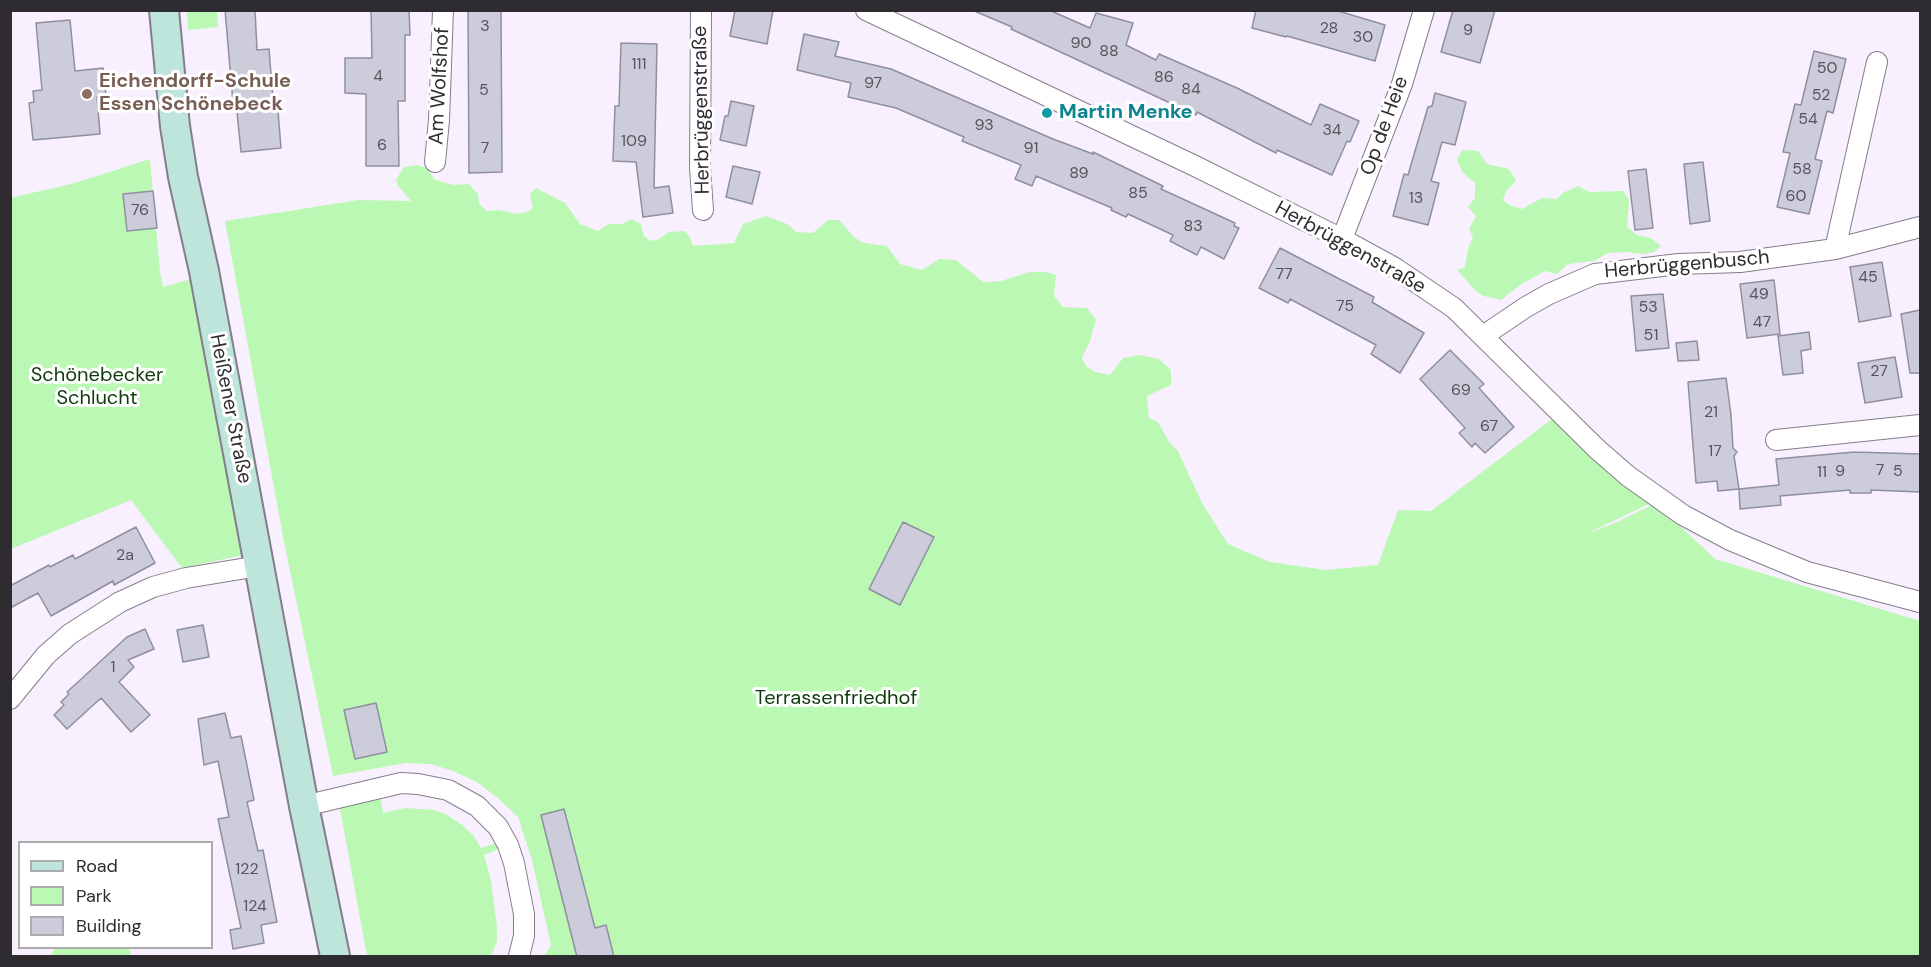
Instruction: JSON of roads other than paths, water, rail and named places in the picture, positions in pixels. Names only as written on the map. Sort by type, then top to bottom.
[{"type":"street","name":"Heißener Straße","points":[[164,10],[173,106],[183,177],[204,271],[304,806],[335,957]]},
{"type":"street","name":"Am Wolfshof","points":[[435,162],[443,10]]},
{"type":"street","name":"Herbrüggenstraße","points":[[701,10],[700,168],[704,210]]},
{"type":"street","name":"Herbrüggenstraße","points":[[866,10],[1128,134],[1342,239],[1424,286],[1454,308],[1596,449],[1628,476],[1683,515],[1730,540],[1807,572],[1920,602]]},
{"type":"street","name":"Op de Heie","points":[[1342,239],[1402,84],[1424,10]]},
{"type":"street","points":[[1835,249],[1877,62]]},
{"type":"street","name":"Herbrüggenbusch","points":[[1483,336],[1542,298],[1595,274],[1679,264],[1740,262],[1835,249],[1920,227]]},
{"type":"street","points":[[1776,440],[1920,424]]},
{"type":"street","points":[[10,699],[46,655],[78,628],[120,602],[153,587],[186,578],[259,566]]},
{"type":"street","points":[[304,806],[401,783],[448,790],[477,806],[498,828],[508,845],[514,863],[524,914],[524,936],[519,957]]},
{"type":"place","name":"Eichendorff-Schule Essen Schönebeck","points":[[87,94]]},
{"type":"place","name":"Martin Menke","points":[[1047,113]]},
{"type":"park label","name":"Schönebecker Schlucht","points":[[97,388]]},
{"type":"park label","name":"Terrassenfriedhof","points":[[836,699]]}]
